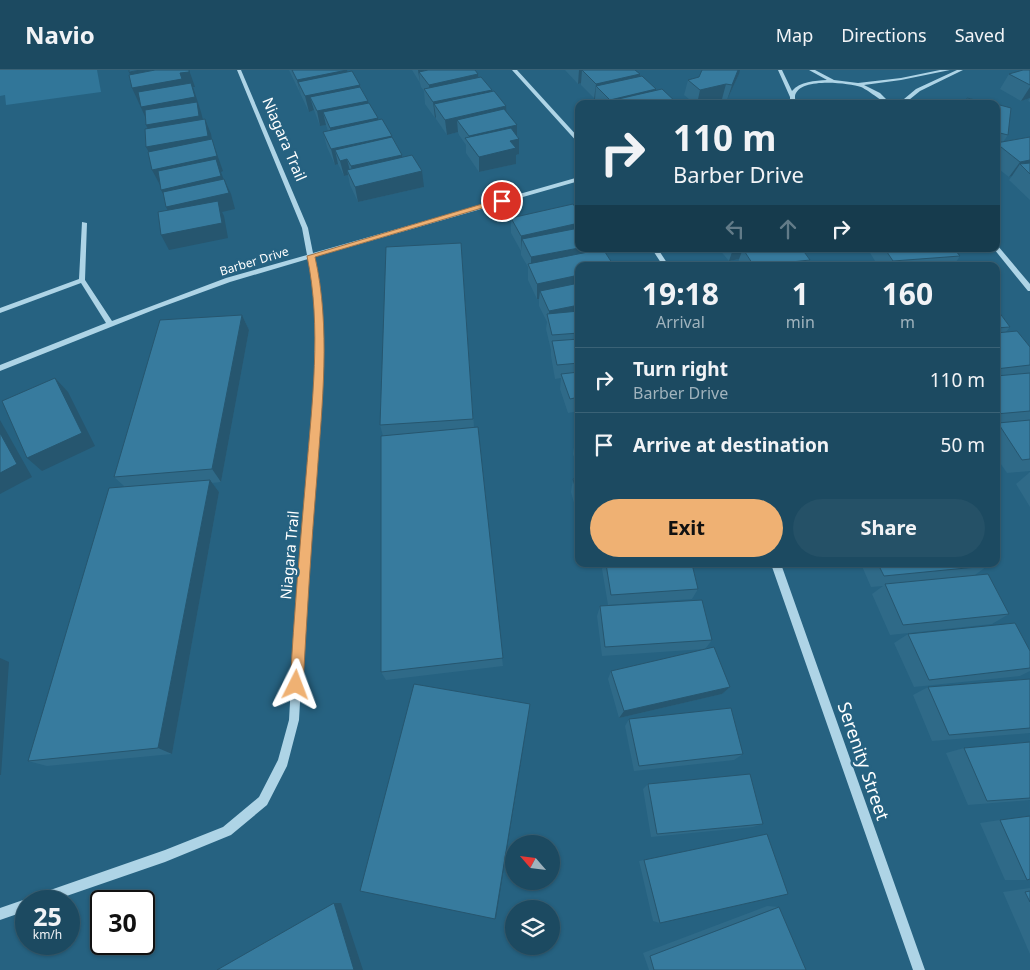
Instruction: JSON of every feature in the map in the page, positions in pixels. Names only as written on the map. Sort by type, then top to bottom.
[{"type":"street","name":"Niagara Trail","points":[[68,890],[165,856],[227,831],[263,801],[283,762],[294,720],[301,597],[316,414],[319,339],[317,286],[305,228],[239,70]]},
{"type":"street","points":[[514,70],[575,138]]},
{"type":"street","points":[[780,70],[791,100]]},
{"type":"street","points":[[811,70],[834,81]]},
{"type":"street","points":[[857,85],[948,70]]},
{"type":"street","points":[[905,100],[918,90],[961,70]]},
{"type":"street","points":[[791,100],[795,90],[811,83],[834,81],[857,85],[881,95],[885,100]]},
{"type":"street","name":"Barber Drive","points":[[0,368],[228,280],[575,180]]},
{"type":"street","points":[[84,223],[82,280],[110,324]]},
{"type":"street","points":[[1000,252],[1030,289]]},
{"type":"street","points":[[0,311],[82,280]]},
{"type":"street","name":"Serenity Street","points":[[777,567],[918,970]]},
{"type":"street","points":[[0,914],[15,909]]},
{"type":"shaded area","points":[[0,70],[97,70],[101,92],[6,105],[5,95],[0,96]]},
{"type":"building","points":[[155,70],[189,70],[189,72],[180,73],[182,79],[132,88],[129,75]]},
{"type":"building","points":[[292,70],[347,70],[297,80]]},
{"type":"building","points":[[428,70],[475,70],[478,74],[429,85],[419,72]]},
{"type":"building","points":[[582,70],[635,70],[640,74],[596,84]]},
{"type":"building","points":[[702,70],[738,70],[732,85],[726,84],[700,90],[688,80],[699,77]]},
{"type":"building","points":[[1030,70],[1030,85],[1009,74]]},
{"type":"building","points":[[352,71],[360,85],[305,96],[298,82]]},
{"type":"building","points":[[642,76],[656,89],[610,100],[596,86]]},
{"type":"building","points":[[481,77],[492,90],[433,102],[424,89]]},
{"type":"building","points":[[191,83],[195,97],[141,107],[138,92]]},
{"type":"building","points":[[360,87],[368,101],[317,111],[310,97]]},
{"type":"building","points":[[662,89],[674,100],[614,100]]},
{"type":"building","points":[[494,91],[506,106],[445,120],[434,104]]},
{"type":"building","points":[[197,102],[199,116],[146,125],[145,110]]},
{"type":"building","points":[[369,103],[378,118],[330,128],[323,112]]},
{"type":"building","points":[[1000,105],[1011,108],[1008,135],[1000,133]]},
{"type":"building","points":[[504,109],[517,125],[469,136],[457,120]]},
{"type":"building","points":[[205,119],[208,136],[146,147],[145,129]]},
{"type":"building","points":[[382,119],[392,136],[331,149],[323,132]]},
{"type":"building","points":[[511,128],[519,139],[510,141],[516,148],[479,157],[465,138]]},
{"type":"building","points":[[392,137],[402,155],[351,166],[347,159],[340,161],[335,150]]},
{"type":"building","points":[[1030,137],[1030,160],[1020,162],[1000,146],[1000,142]]},
{"type":"building","points":[[212,139],[217,156],[152,170],[148,152]]},
{"type":"building","points":[[412,155],[422,171],[355,187],[347,170]]},
{"type":"building","points":[[216,159],[221,176],[161,190],[158,171]]},
{"type":"building","points":[[1030,163],[1030,174],[1020,164]]},
{"type":"building","points":[[224,179],[229,193],[166,207],[163,192]]},
{"type":"building","points":[[218,201],[222,223],[161,235],[158,212]]},
{"type":"building","points":[[573,204],[575,207],[575,224],[521,236],[511,218]]},
{"type":"building","points":[[575,229],[575,249],[531,257],[522,239]]},
{"type":"building","points":[[461,243],[473,419],[380,425],[386,247]]},
{"type":"building","points":[[588,252],[605,252],[611,262],[575,262],[575,276],[537,284],[528,264]]},
{"type":"building","points":[[745,252],[804,252],[810,260],[791,262],[751,262]]},
{"type":"building","points":[[887,252],[957,252],[960,256],[893,261]]},
{"type":"building","points":[[575,284],[575,306],[549,311],[540,291]]},
{"type":"building","points":[[575,311],[575,333],[552,335],[547,314]]},
{"type":"building","points":[[1000,313],[1010,327],[1000,328]]},
{"type":"building","points":[[242,315],[212,469],[114,477],[160,320]]},
{"type":"building","points":[[1017,331],[1030,347],[1030,365],[1000,369],[1000,333]]},
{"type":"building","points":[[575,339],[575,363],[557,365],[552,341]]},
{"type":"building","points":[[575,372],[575,398],[570,399],[561,374]]},
{"type":"building","points":[[1030,373],[1030,411],[1000,414],[1000,376]]},
{"type":"building","points":[[55,378],[82,433],[27,458],[2,401]]},
{"type":"building","points":[[1030,420],[1030,459],[1022,460],[1000,426],[1000,423]]},
{"type":"building","points":[[478,427],[503,658],[381,672],[381,436]]},
{"type":"building","points":[[0,433],[17,464],[0,473]]},
{"type":"building","points":[[210,480],[158,748],[28,761],[109,488]]},
{"type":"building","points":[[606,567],[693,567],[698,589],[611,595]]},
{"type":"building","points":[[880,567],[977,567],[884,576]]},
{"type":"building","points":[[988,574],[1009,614],[903,625],[885,584]]},
{"type":"building","points":[[702,600],[712,640],[605,647],[600,606]]},
{"type":"building","points":[[1015,623],[1030,651],[1030,668],[929,680],[908,634]]},
{"type":"building","points":[[714,647],[730,687],[624,711],[611,671]]},
{"type":"building","points":[[1030,679],[1030,728],[949,735],[928,687]]},
{"type":"building","points":[[414,684],[530,704],[509,835],[505,835],[505,858],[495,919],[360,891]]},
{"type":"building","points":[[731,708],[743,754],[639,766],[629,719]]},
{"type":"building","points":[[1030,742],[1030,798],[987,801],[964,748]]},
{"type":"building","points":[[750,774],[763,824],[657,834],[648,784]]},
{"type":"building","points":[[1030,816],[1030,879],[1027,880],[1000,820]]},
{"type":"building","points":[[767,834],[788,894],[660,923],[644,860]]},
{"type":"building","points":[[1030,891],[1030,902],[1025,892]]},
{"type":"building","points":[[334,903],[354,970],[217,970]]},
{"type":"building","points":[[779,907],[806,970],[654,970],[650,956]]},
{"type":"route","points":[[296,685],[301,597],[312,487],[319,339],[317,286],[311,256],[502,201]]}]
